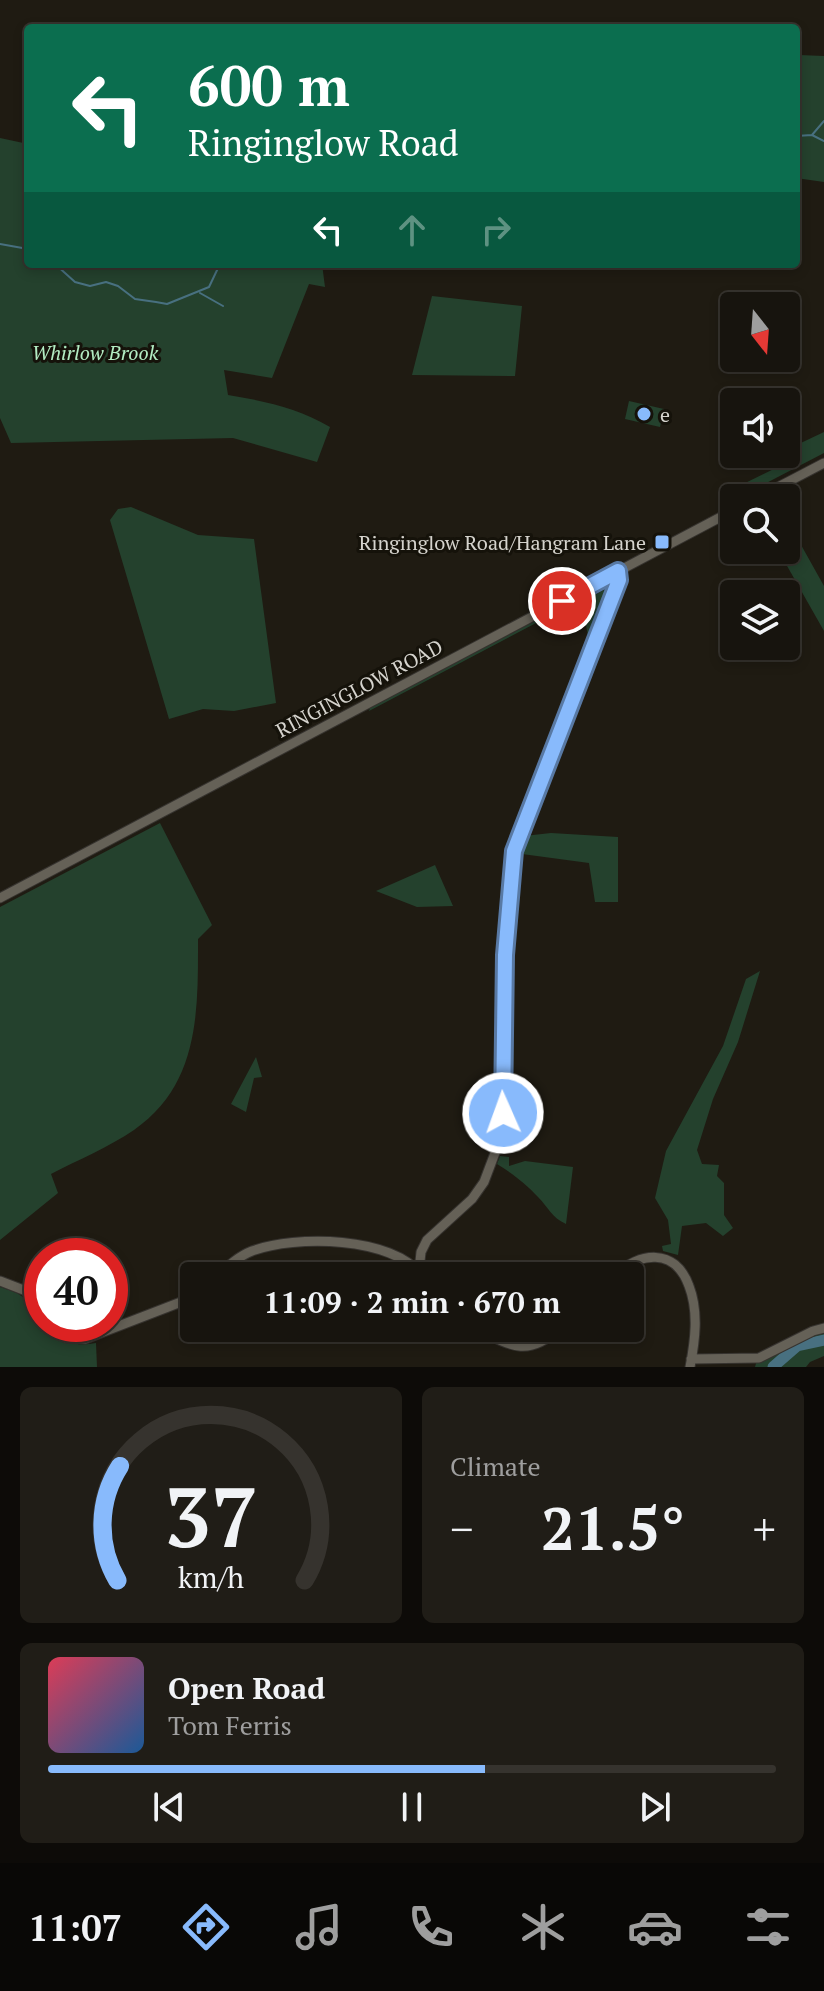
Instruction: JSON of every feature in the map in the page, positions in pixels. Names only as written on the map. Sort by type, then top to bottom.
[{"type":"street","points":[[784,484],[824,463]]},
{"type":"street","name":"RINGINGLOW ROAD","points":[[0,898],[720,517]]},
{"type":"street","points":[[421,1262],[427,1240],[472,1199],[484,1182],[498,1145],[503,1113],[505,955],[514,851],[619,580],[618,571]]},
{"type":"street","points":[[233,1262],[253,1251],[308,1241],[365,1247],[408,1262]]},
{"type":"street","points":[[403,1258],[421,1252]]},
{"type":"street","points":[[632,1262],[650,1256],[670,1261],[690,1287],[695,1332],[691,1363],[759,1358],[824,1328]]},
{"type":"street","points":[[0,1281],[24,1290]]},
{"type":"street","points":[[128,1322],[180,1302]]},
{"type":"street","points":[[505,1342],[530,1347],[541,1342]]},
{"type":"green space","points":[[800,55],[824,56],[824,182],[800,179]]},
{"type":"green space","name":"Whirlow Brook","points":[[0,138],[24,143],[24,268],[323,268],[325,287],[309,284],[272,378],[224,370],[228,395],[281,406],[330,427],[317,462],[233,438],[11,443],[0,418]]},
{"type":"green space","points":[[432,296],[522,306],[515,376],[412,375]]},
{"type":"green space","name":"e","points":[[629,401],[664,409],[660,427],[625,419]]},
{"type":"green space","points":[[824,432],[824,453],[800,466],[800,443]]},
{"type":"green space","points":[[776,468],[795,468],[764,484],[743,484]]},
{"type":"green space","points":[[131,507],[198,535],[254,539],[276,703],[234,711],[203,709],[169,719],[110,520],[118,509]]},
{"type":"green space","points":[[800,543],[824,586],[824,631],[800,589],[800,580],[795,580],[786,564],[800,564]]},
{"type":"green space","points":[[612,583],[369,711],[370,708]]},
{"type":"green space","points":[[608,588],[589,640],[581,602]]},
{"type":"green space","points":[[160,823],[212,925],[198,939],[195,1019],[183,1068],[172,1091],[156,1111],[134,1130],[51,1174],[58,1193],[0,1240],[0,907]]},
{"type":"green space","points":[[551,833],[618,837],[618,902],[595,902],[589,863],[522,854],[524,836]]},
{"type":"green space","points":[[435,865],[453,906],[417,907],[376,891]]},
{"type":"green space","points":[[760,971],[738,1042],[713,1099],[697,1150],[702,1164],[719,1165],[717,1176],[724,1183],[724,1215],[733,1228],[723,1236],[706,1223],[682,1226],[678,1255],[663,1251],[662,1246],[671,1244],[668,1220],[655,1198],[666,1151],[723,1046],[746,979]]},
{"type":"green space","points":[[256,1057],[262,1077],[254,1078],[246,1112],[231,1104]]},
{"type":"green space","points":[[500,1156],[509,1157],[509,1166],[525,1161],[573,1167],[566,1224],[553,1215],[524,1183],[497,1164]]},
{"type":"green space","points":[[0,1287],[24,1298],[24,1342],[96,1343],[97,1367],[0,1367]]},
{"type":"green space","points":[[824,1325],[824,1356],[806,1367],[755,1367],[759,1353]]},
{"type":"waterway","points":[[812,135],[824,121]]},
{"type":"waterway","points":[[800,136],[812,135],[824,141]]},
{"type":"waterway","points":[[0,244],[24,248]]},
{"type":"waterway","points":[[59,268],[75,282],[90,286],[106,282],[118,286],[135,299],[167,304],[209,287],[218,268]]},
{"type":"waterway","points":[[200,293],[223,306]]},
{"type":"waterway","points":[[773,1367],[797,1346],[824,1340]]},
{"type":"place","name":"e","points":[[644,414]]},
{"type":"place","name":"Ringinglow Road/Hangram Lane","points":[[662,542]]},
{"type":"route","points":[[503,1113],[505,955],[514,851],[619,580],[618,571],[562,601]]}]
